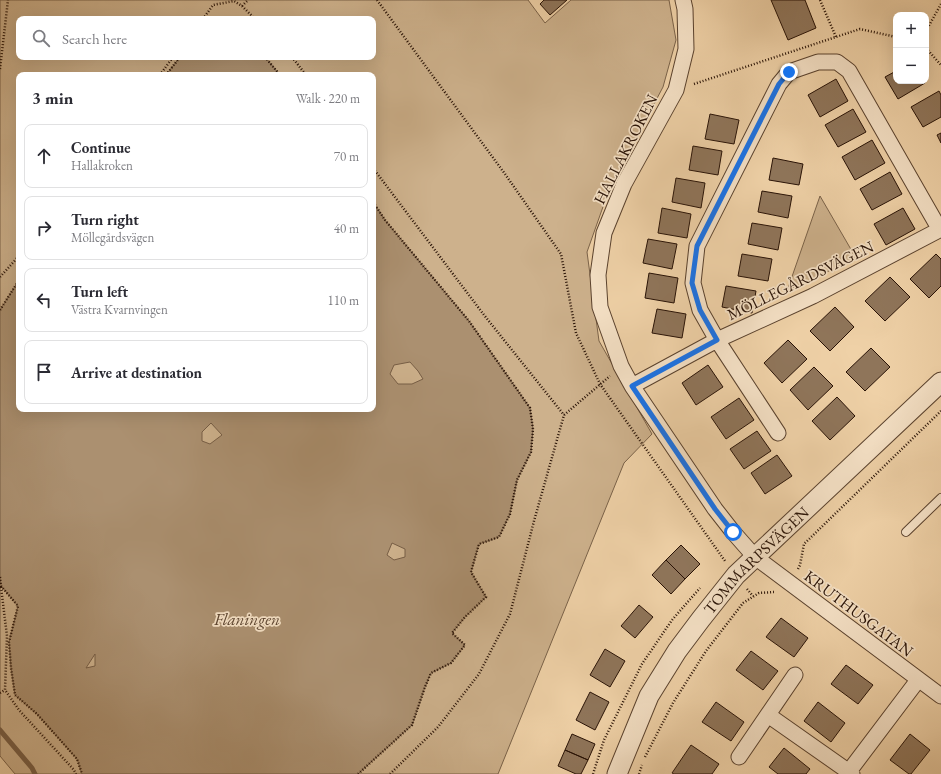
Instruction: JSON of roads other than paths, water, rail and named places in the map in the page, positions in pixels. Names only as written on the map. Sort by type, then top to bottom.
[{"type":"street","name":"HALLAKROKEN","points":[[683,0],[685,9],[686,49],[676,90],[624,184],[604,233],[598,275],[600,307],[620,366],[632,386],[715,509],[733,532],[756,557]]},
{"type":"street","points":[[778,433],[717,340],[700,310],[692,283],[697,246],[779,84],[789,72],[818,62],[837,62],[849,71],[940,229]]},
{"type":"street","name":"MÖLLEGÅRDSVÄGEN","points":[[632,386],[717,340],[813,296],[940,229]]},
{"type":"street","name":"TOMMARPSVÄGEN","points":[[617,774],[649,696],[677,651],[736,575],[941,382]]},
{"type":"street","name":"KRUTHUSGATAN","points":[[756,557],[941,696]]},
{"type":"street","points":[[739,758],[795,675]]},
{"type":"street","points":[[768,715],[849,773],[918,680]]},
{"type":"lane","points":[[906,532],[941,498]]},
{"type":"water","points":[[178,60],[268,60],[278,72],[168,72]]},
{"type":"water","name":"Flaningen","points":[[376,206],[385,220],[469,321],[530,408],[533,429],[531,452],[517,480],[510,514],[499,537],[479,544],[471,572],[486,597],[465,617],[452,633],[465,645],[451,663],[431,673],[412,725],[358,774],[82,774],[77,759],[37,714],[15,695],[9,642],[18,606],[1,586],[0,577],[0,310],[16,285],[16,412],[376,412]],"holes":[[[410,362],[423,379],[412,384],[398,384],[390,374],[394,365]],[[211,423],[222,435],[210,444],[202,441],[202,432]],[[392,543],[405,549],[405,557],[394,560],[387,555]],[[95,654],[95,666],[86,668]]]},
{"type":"waterway","points":[[0,730],[32,768],[35,774]]}]
